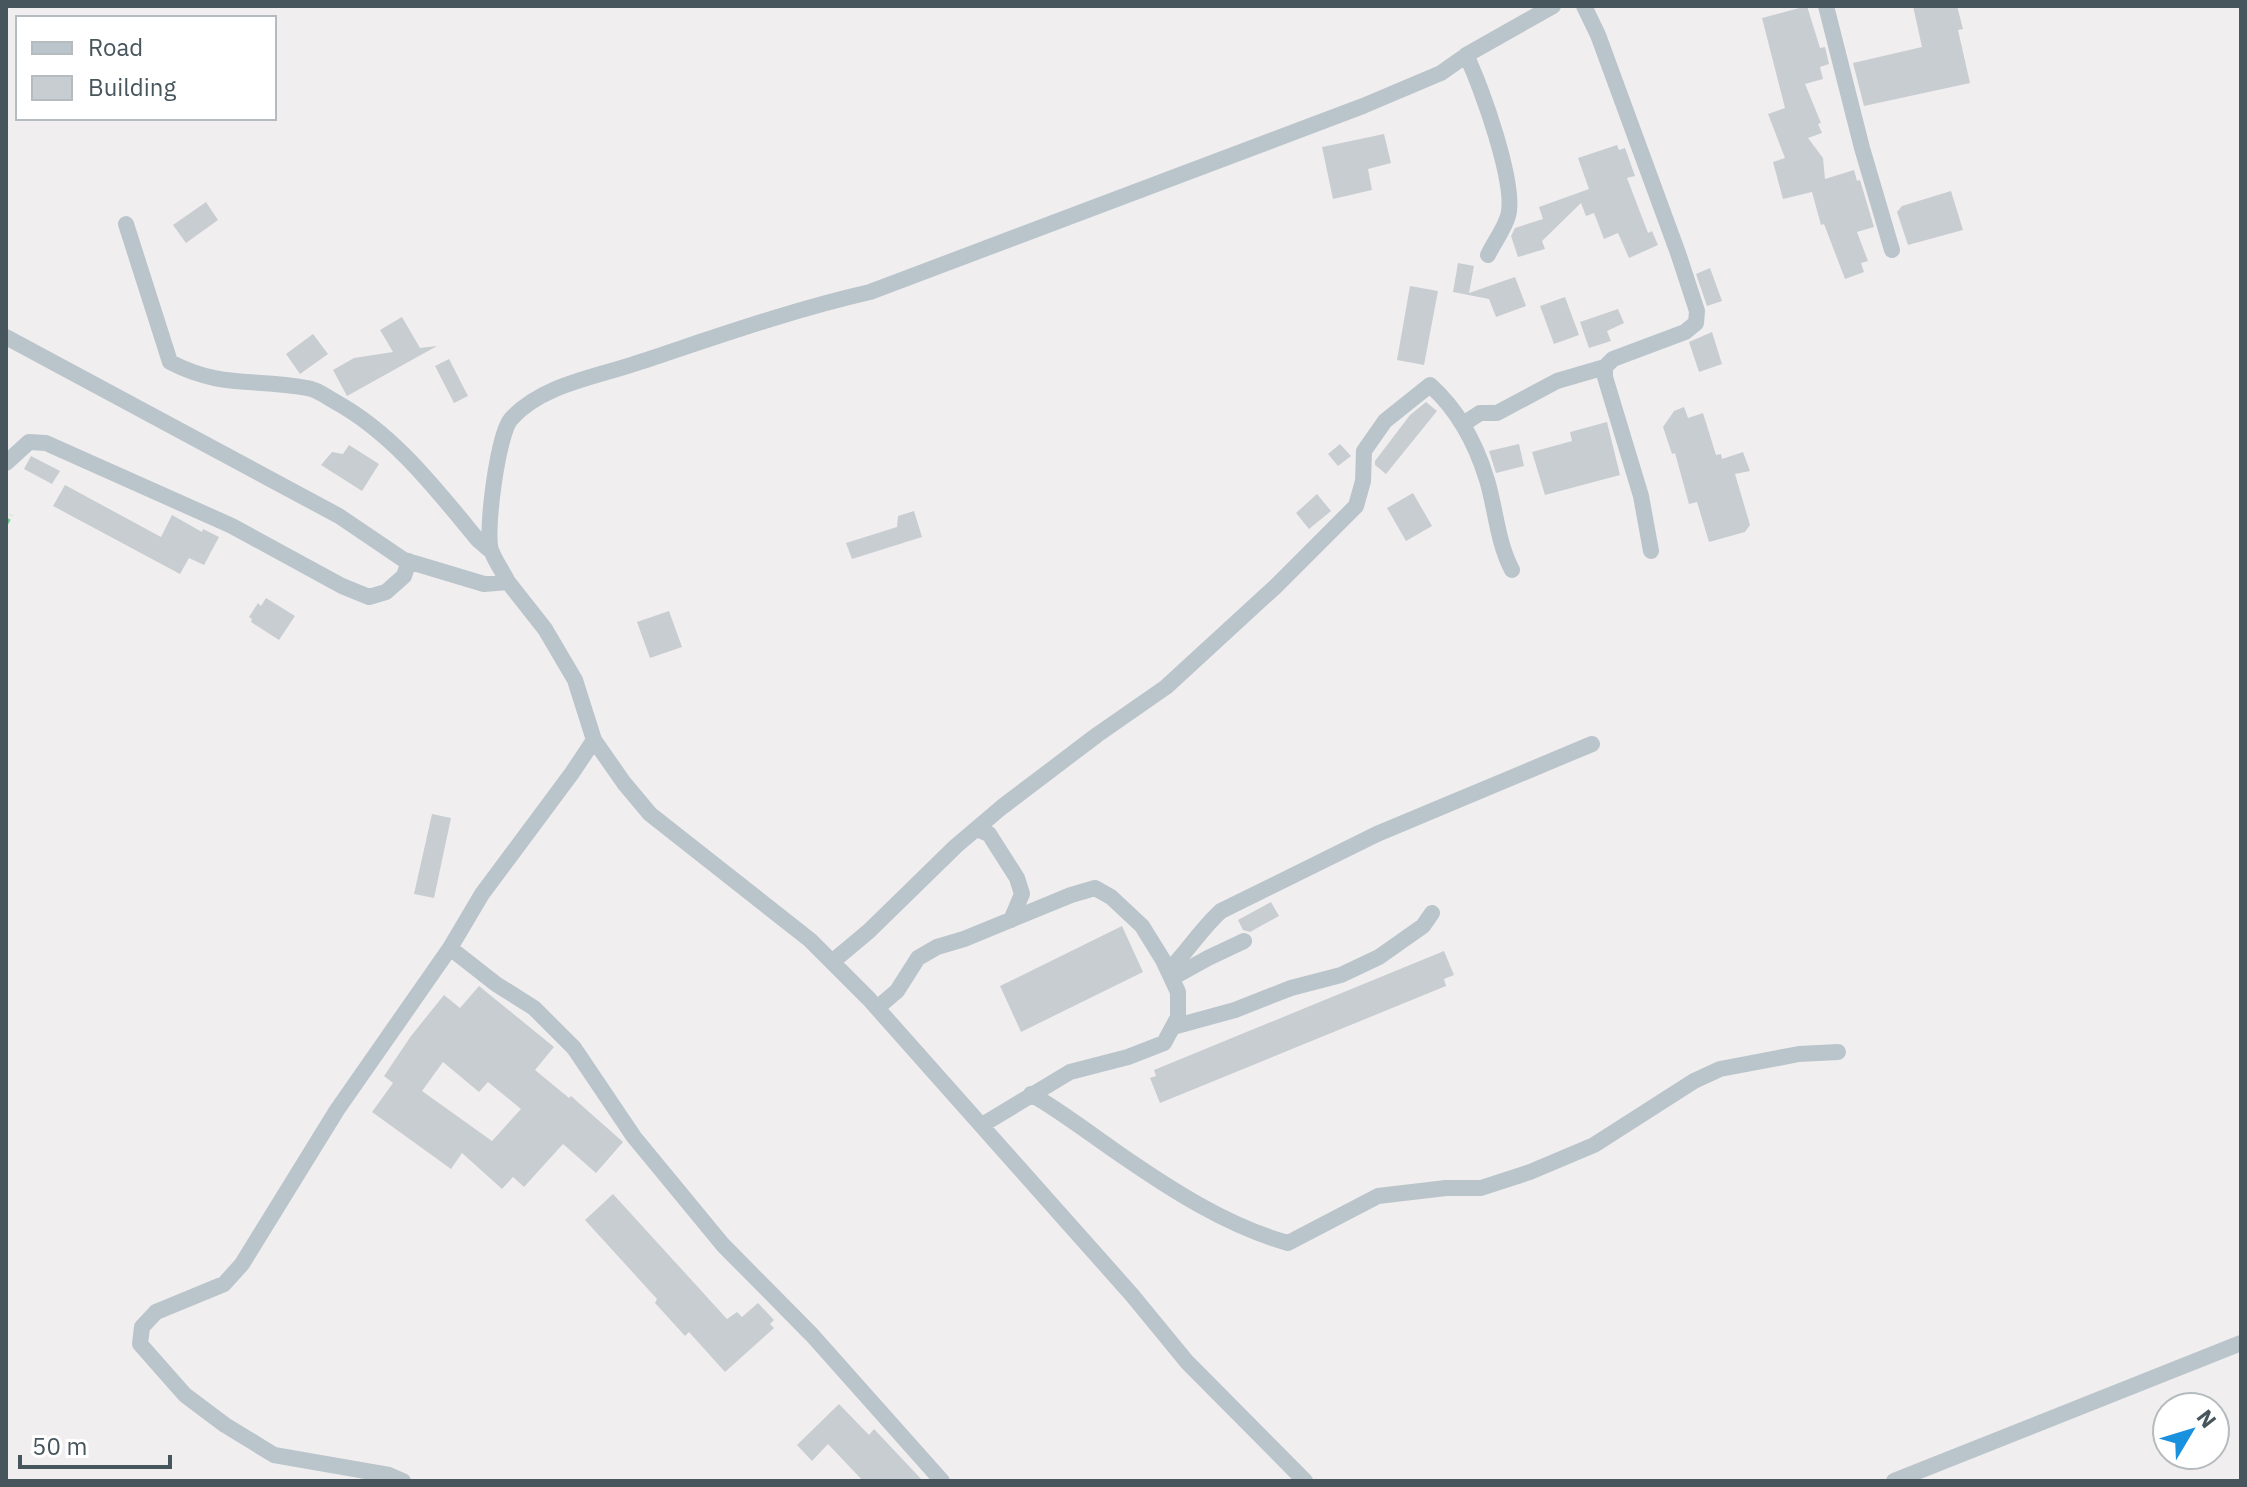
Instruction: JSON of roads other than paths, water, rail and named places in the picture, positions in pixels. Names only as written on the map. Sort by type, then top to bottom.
[{"type":"street","points":[[1305,1481],[1187,1362],[1132,1295],[877,1008],[782,916],[650,814],[624,783],[594,740],[575,680],[545,629],[508,582],[492,552],[489,528],[498,453],[509,421],[532,401],[571,384],[839,299],[870,292],[1335,118],[1441,73],[1466,55],[1553,6]]},
{"type":"street","points":[[1463,424],[1480,413],[1497,413],[1557,381],[1605,367],[1613,359],[1685,332],[1696,323],[1697,311],[1598,35],[1584,6]]},
{"type":"street","points":[[1826,6],[1865,162],[1892,250]]},
{"type":"street","points":[[1466,55],[1475,72],[1510,192],[1508,216],[1488,255]]},
{"type":"street","points":[[126,224],[170,362],[194,375],[224,382],[310,388],[352,411],[393,444],[492,552]]},
{"type":"street","points":[[6,337],[339,516],[409,561],[484,584],[508,582]]},
{"type":"street","points":[[1605,367],[1605,377],[1641,496],[1651,551]]},
{"type":"street","points":[[832,962],[977,829],[1097,735],[1166,687],[1275,587],[1356,506],[1363,481],[1364,451],[1385,421],[1430,385],[1442,395],[1463,424],[1487,480],[1504,555],[1512,570]]},
{"type":"street","points":[[6,463],[29,442],[46,443],[232,526],[342,586],[369,597],[386,592],[404,576],[409,561]]},
{"type":"street","points":[[403,1481],[389,1475],[274,1455],[225,1425],[185,1395],[140,1344],[142,1327],[156,1312],[224,1284],[242,1264],[337,1110],[450,948],[482,894],[594,740]]},
{"type":"street","points":[[1170,975],[1206,925],[1221,911],[1377,834],[1592,744]]},
{"type":"street","points":[[977,829],[989,834],[1017,878],[1022,894],[1011,920]]},
{"type":"street","points":[[877,1008],[897,991],[918,958],[937,947],[1071,895],[1095,888],[1111,897],[1142,926],[1178,992],[1178,1017],[1164,1043],[1128,1057],[1070,1072],[982,1125]]},
{"type":"street","points":[[1173,1027],[1341,975],[1379,957],[1423,926],[1432,913]]},
{"type":"street","points":[[1170,975],[1244,941]]},
{"type":"street","points":[[450,948],[496,984],[534,1008],[574,1048],[634,1137],[723,1245],[812,1335],[942,1481]]},
{"type":"street","points":[[1031,1094],[1058,1109],[1181,1194],[1260,1235],[1288,1243],[1378,1196],[1446,1188],[1481,1188],[1530,1172],[1594,1145],[1694,1081],[1720,1069],[1799,1054],[1838,1052]]},
{"type":"street","points":[[1894,1481],[2241,1343]]}]
